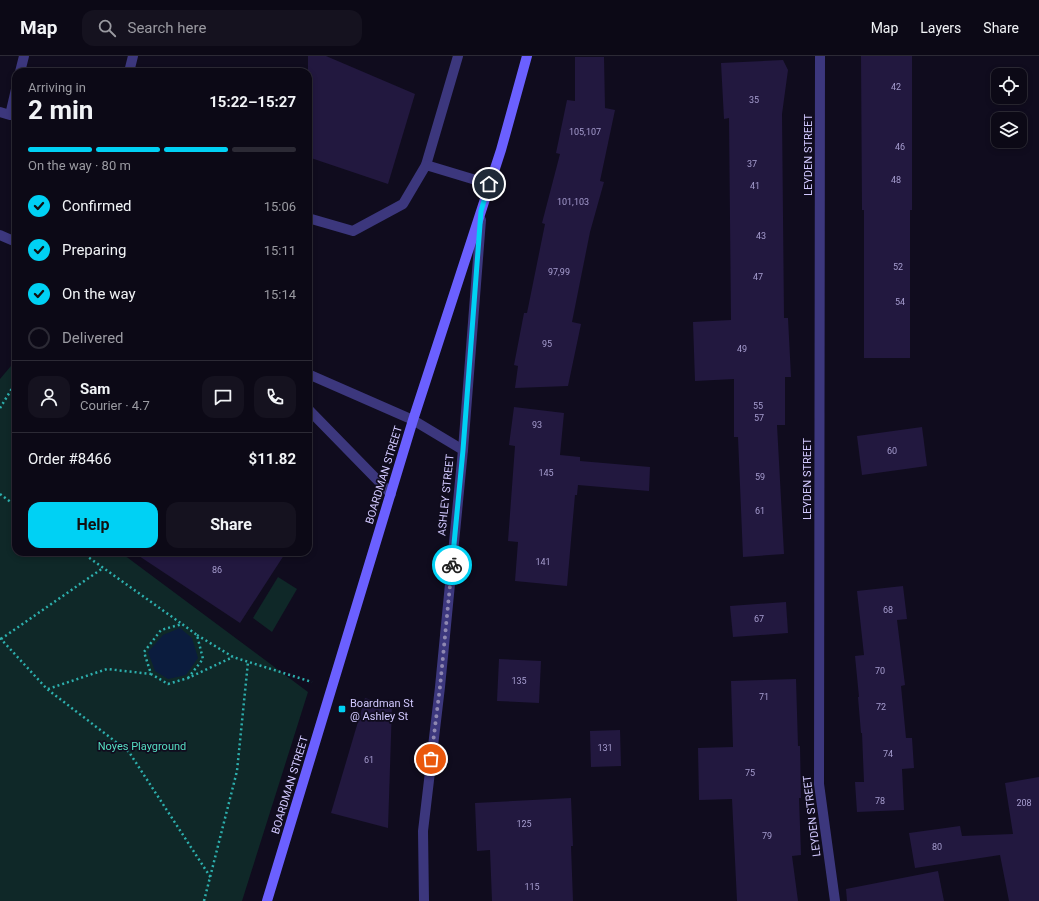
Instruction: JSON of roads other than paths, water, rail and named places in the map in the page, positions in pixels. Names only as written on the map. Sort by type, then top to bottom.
[{"type":"main road","name":"BOARDMAN STREET","points":[[267,901],[413,420],[501,150],[527,56]]},
{"type":"street","points":[[21,68],[24,56]]},
{"type":"street","points":[[130,68],[133,56]]},
{"type":"street","points":[[312,219],[353,231],[403,204],[426,165],[458,56]]},
{"type":"street","name":"LEYDEN STREET","points":[[820,56],[819,784],[835,901]]},
{"type":"street","points":[[0,112],[10,115],[12,106]]},
{"type":"street","points":[[426,165],[489,184]]},
{"type":"street","name":"ASHLEY STREET","points":[[424,901],[423,831],[440,687],[463,450],[481,211]]},
{"type":"street","points":[[0,235],[12,240]]},
{"type":"street","points":[[312,376],[413,420],[463,450]]},
{"type":"street","points":[[312,413],[391,494]]},
{"type":"water","points":[[180,628],[192,638],[198,658],[186,675],[168,679],[155,671],[148,652],[163,635]]},
{"type":"place","name":"Boardman St @ Ashley St","points":[[342,709]]},
{"type":"park label","name":"Noyes Playground","points":[[142,746]]}]
